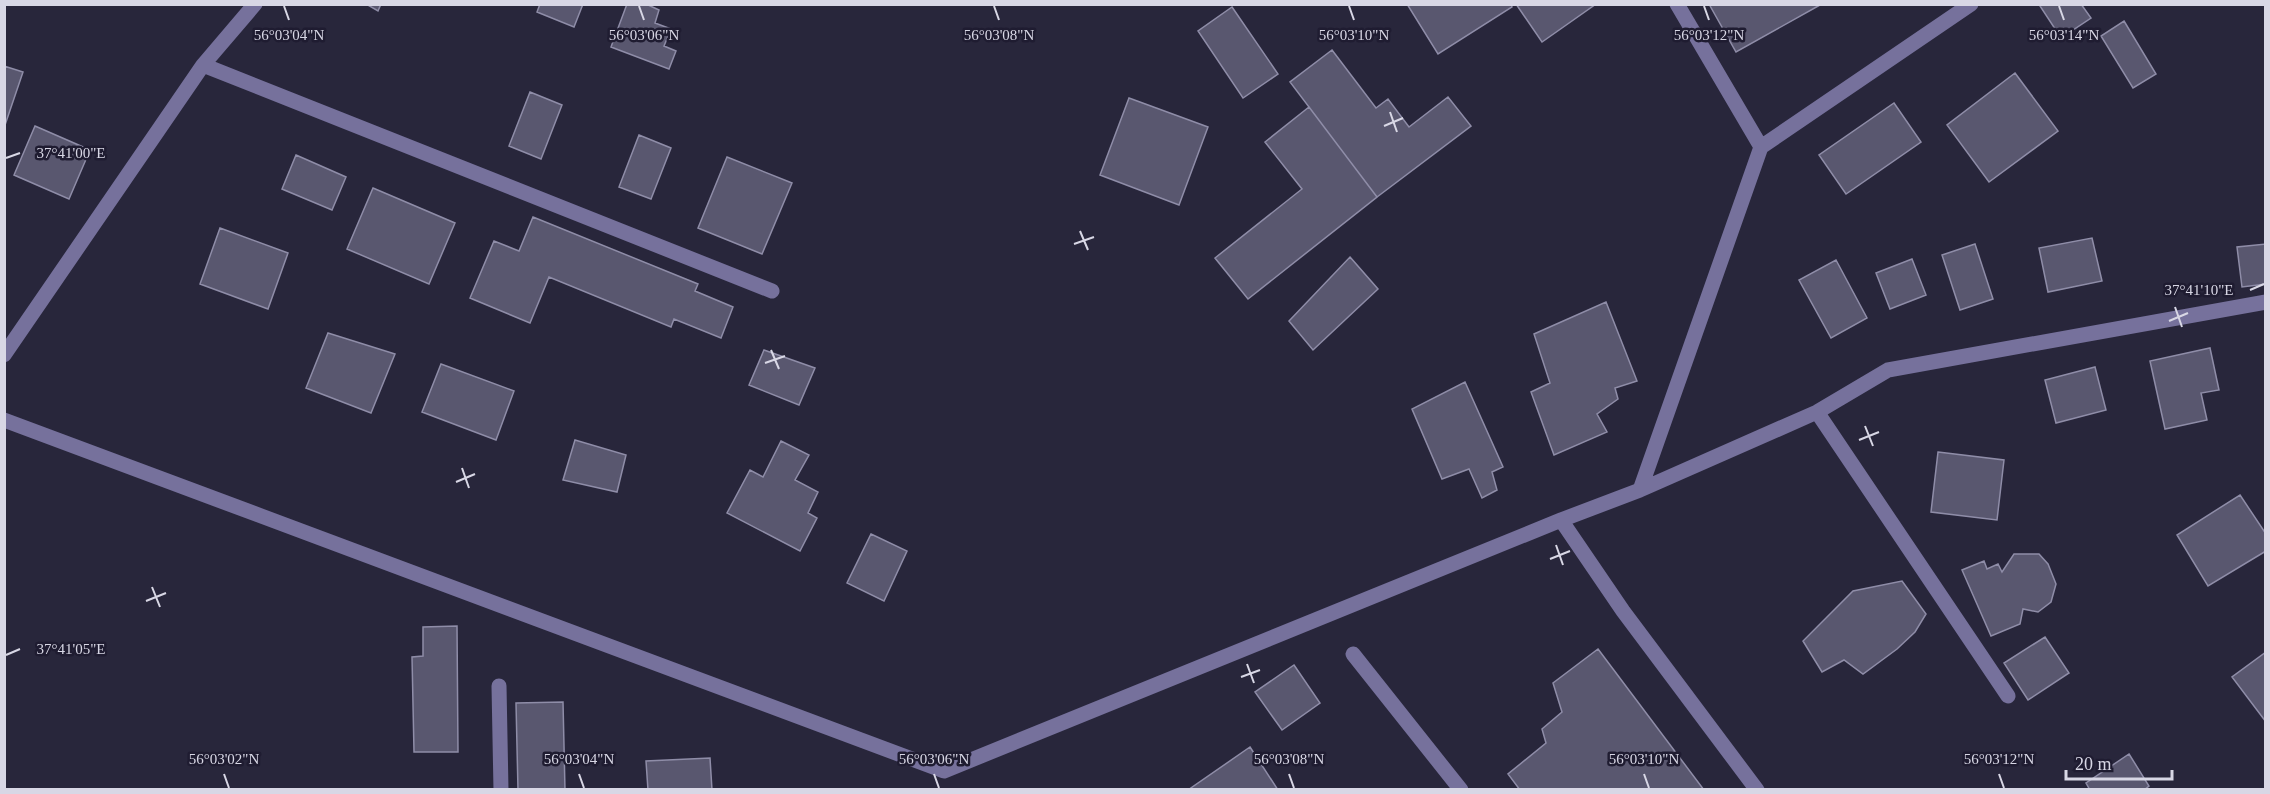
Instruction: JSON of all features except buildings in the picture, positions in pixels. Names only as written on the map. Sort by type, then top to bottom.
[{"type":"street","points":[[4,355],[203,65],[255,4]]},
{"type":"street","points":[[1677,4],[1761,147]]},
{"type":"street","points":[[1640,490],[1761,147],[1971,4]]},
{"type":"street","points":[[203,65],[772,291]]},
{"type":"street","points":[[4,420],[944,771],[1640,490],[1817,412],[1888,370],[2265,302]]},
{"type":"street","points":[[1817,412],[2008,696]]},
{"type":"street","points":[[1561,520],[1623,611],[1756,789]]},
{"type":"street","points":[[1353,654],[1461,789]]},
{"type":"street","points":[[499,686],[501,789]]}]
